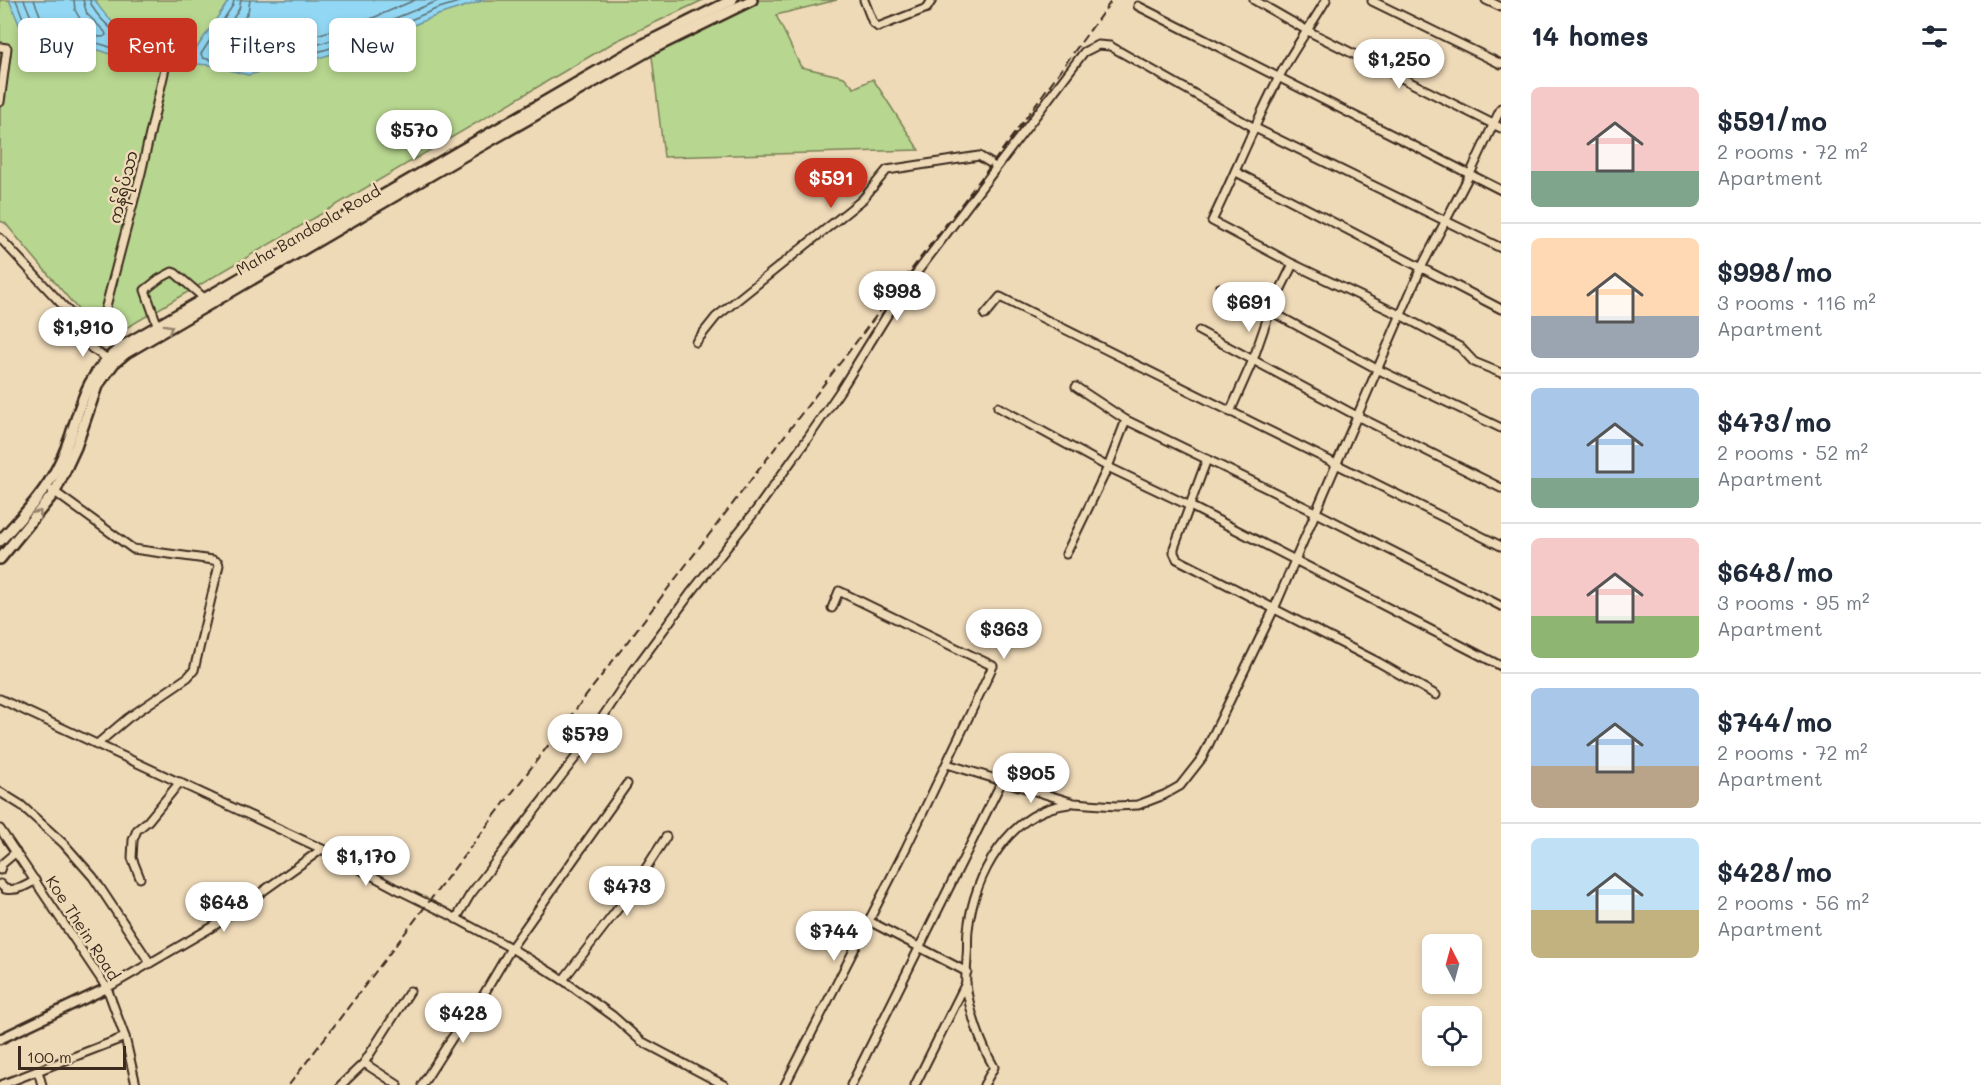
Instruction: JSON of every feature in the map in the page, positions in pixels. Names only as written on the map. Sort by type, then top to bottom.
[{"type":"main road","name":"Maha Bandoola Road","points":[[0,559],[51,490],[90,381],[157,324],[644,44],[732,0]]},
{"type":"main road","name":"Maha Bandoola Road","points":[[124,350],[650,50],[752,0]]},
{"type":"main road","name":"Maha Bandoola Road","points":[[0,542],[51,490]]},
{"type":"street","points":[[864,0],[873,23],[878,27],[927,8],[932,0]]},
{"type":"street","points":[[1254,0],[1308,31],[1501,128]]},
{"type":"street","points":[[1326,0],[1279,77],[1253,127],[1236,172],[1212,221],[1461,347],[1474,362],[1501,374]]},
{"type":"street","points":[[1486,0],[1501,7]]},
{"type":"street","points":[[1372,1],[1501,64]]},
{"type":"street","points":[[1138,6],[1501,190]]},
{"type":"street","points":[[456,919],[470,895],[576,757],[634,670],[808,438],[899,296],[1084,52],[1098,45],[1110,46],[1253,127],[1501,248]]},
{"type":"street","points":[[0,47],[7,48],[0,102]]},
{"type":"street","name":"ကန်ရိပ်သာ","points":[[100,329],[141,173],[164,72]]},
{"type":"street","points":[[947,764],[1074,803],[1116,807],[1137,805],[1180,786],[1203,758],[1274,609],[1421,268],[1501,108]]},
{"type":"street","points":[[696,342],[716,317],[862,200],[887,170],[979,156],[992,164]]},
{"type":"street","points":[[1236,172],[1501,309]]},
{"type":"street","points":[[0,238],[84,328],[91,348],[111,361]]},
{"type":"street","points":[[1230,412],[1253,360],[1270,311],[1293,264]]},
{"type":"street","points":[[157,324],[145,290],[159,279],[172,272],[175,273],[204,298]]},
{"type":"street","points":[[1220,288],[1270,311],[1377,369],[1501,428]]},
{"type":"street","points":[[985,315],[1000,297],[1501,546]]},
{"type":"street","points":[[84,328],[100,329],[113,336],[124,350]]},
{"type":"street","points":[[1199,331],[1357,416],[1501,488]]},
{"type":"street","points":[[1076,387],[1126,420],[1501,606]]},
{"type":"street","points":[[998,407],[1108,467],[1190,506],[1501,666]]},
{"type":"street","points":[[1066,554],[1108,467],[1126,420]]},
{"type":"street","points":[[1207,459],[1174,548],[1177,559],[1378,662],[1436,695]]},
{"type":"street","points":[[51,490],[133,549],[219,562],[194,670],[128,718],[96,745]]},
{"type":"street","points":[[785,1085],[947,764],[993,666],[839,591],[832,608]]},
{"type":"street","points":[[0,699],[322,849],[511,948],[563,980],[614,1016],[641,1041],[724,1085]]},
{"type":"street","points":[[850,1085],[1002,781]]},
{"type":"street","points":[[140,878],[132,858],[133,840],[137,830],[148,821],[180,782]]},
{"type":"street","points":[[422,1085],[452,1038],[474,1011],[511,948],[627,784]]},
{"type":"street","points":[[0,792],[21,805],[64,844],[93,877],[150,963]]},
{"type":"street","points":[[984,1085],[994,1067],[984,1050],[966,983],[968,930],[981,881],[990,862],[1005,840],[1032,817],[1057,805],[1074,803]]},
{"type":"street","name":"Koe Thein Road","points":[[0,829],[107,988],[125,1037],[136,1085]]},
{"type":"street","points":[[563,980],[630,893],[666,837]]},
{"type":"street","points":[[0,1039],[107,988],[214,926],[322,849]]},
{"type":"street","points":[[0,870],[16,852]]},
{"type":"street","points":[[0,884],[5,889],[11,890],[28,885],[35,880]]},
{"type":"street","points":[[869,921],[967,972]]},
{"type":"street","points":[[915,1085],[966,983]]},
{"type":"street","points":[[341,1085],[364,1063],[410,991]]},
{"type":"street","points":[[2,1085],[125,1037]]},
{"type":"street","points":[[364,1063],[398,1085]]},
{"type":"street","points":[[38,1071],[42,1085]]},
{"type":"green space","points":[[0,0],[703,0],[616,41],[128,327],[86,319],[5,223],[0,221]]},
{"type":"green space","points":[[755,0],[837,0],[776,15],[801,67],[844,77],[854,88],[873,79],[919,150],[664,157],[651,48]]},
{"type":"water","points":[[9,0],[95,0],[108,18],[108,54],[96,50],[96,18],[18,18],[18,22]]},
{"type":"water","points":[[229,0],[485,0],[416,24],[416,18],[329,18],[329,55],[317,58],[317,18],[217,18]]},
{"type":"water","points":[[209,30],[209,65],[197,64],[197,48]]},
{"type":"water","points":[[237,72],[261,72],[248,75]]},
{"type":"railway","points":[[289,1085],[992,164],[1112,0]]}]
